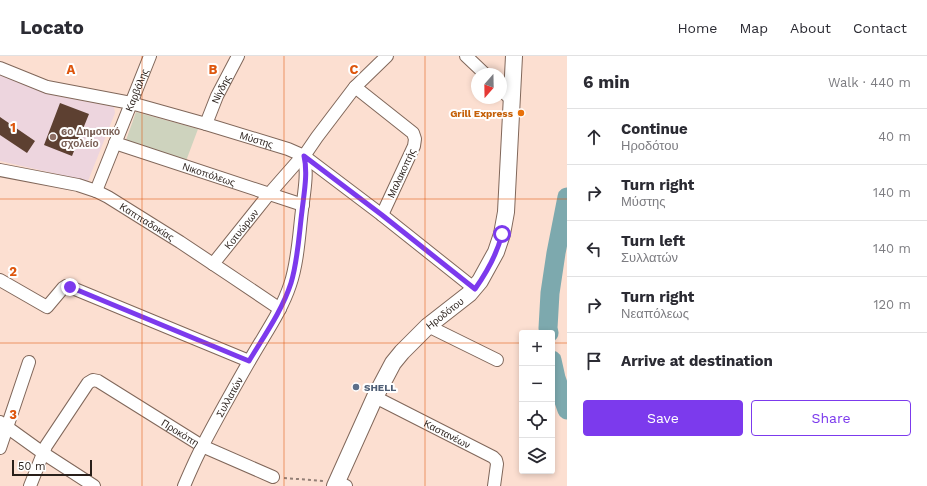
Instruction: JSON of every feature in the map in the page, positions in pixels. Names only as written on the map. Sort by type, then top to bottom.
[{"type":"main road","name":"Ηροδότου","points":[[507,90],[514,56]]},
{"type":"main road","name":"Ηροδότου","points":[[339,485],[375,397],[388,373],[402,352],[428,326],[475,289],[496,252],[504,226],[508,191],[506,104]]},
{"type":"street","name":"Καρβάλης","points":[[96,191],[150,56]]},
{"type":"street","name":"Νίγδης","points":[[206,124],[221,88],[238,56]]},
{"type":"street","points":[[304,156],[355,87],[387,56]]},
{"type":"street","points":[[466,56],[479,68]]},
{"type":"street","name":"Μύστης","points":[[0,68],[47,87],[131,103],[206,124],[293,151],[304,156],[382,215],[475,289]]},
{"type":"street","name":"Μαλακοπής","points":[[355,87],[413,133],[416,139],[382,215]]},
{"type":"street","name":"Νικοπόλεως","points":[[115,143],[303,205]]},
{"type":"street","name":"Κοτυώρων","points":[[213,264],[269,194],[304,156]]},
{"type":"street","name":"Συλλατών","points":[[184,486],[202,446],[249,361],[280,309],[293,278],[297,256],[306,174],[304,156]]},
{"type":"street","name":"Καππαδοκίας","points":[[0,170],[78,185],[96,191],[213,264],[280,309]]},
{"type":"street","points":[[0,280],[47,307],[63,288],[66,286],[70,287],[249,361]]},
{"type":"street","points":[[428,326],[497,360]]},
{"type":"street","points":[[0,448],[4,425],[29,362]]},
{"type":"street","name":"Προκόπη","points":[[43,452],[48,442],[88,383],[93,380],[98,381],[202,446],[273,477]]},
{"type":"street","name":"Καστανέων","points":[[375,397],[493,457],[497,464],[494,486]]},
{"type":"street","points":[[4,425],[94,486]]},
{"type":"street","points":[[30,486],[43,452]]},
{"type":"path","points":[[273,477],[339,485]]},
{"type":"shaded area","name":"6ο Δημοτικό σχολείο","points":[[0,75],[48,94],[114,107],[115,113],[88,181],[0,161]]},
{"type":"green space","points":[[136,112],[198,129],[186,161],[126,140]]},
{"type":"building","points":[[60,103],[89,114],[72,156],[44,145]]},
{"type":"building","points":[[0,117],[35,141],[27,153],[0,135]]},
{"type":"waterway","points":[[548,330],[550,293],[567,197]]},
{"type":"waterway","points":[[553,366],[567,410]]},
{"type":"place","name":"Grill Express","points":[[521,113]]},
{"type":"place","name":"6ο Δημοτικό σχολείο","points":[[53,137]]},
{"type":"place","name":"SHELL","points":[[356,387]]},
{"type":"route","points":[[70,287],[249,361],[277,314],[293,278],[303,205],[305,178],[304,156],[382,215],[475,289],[492,262],[502,234]]}]
